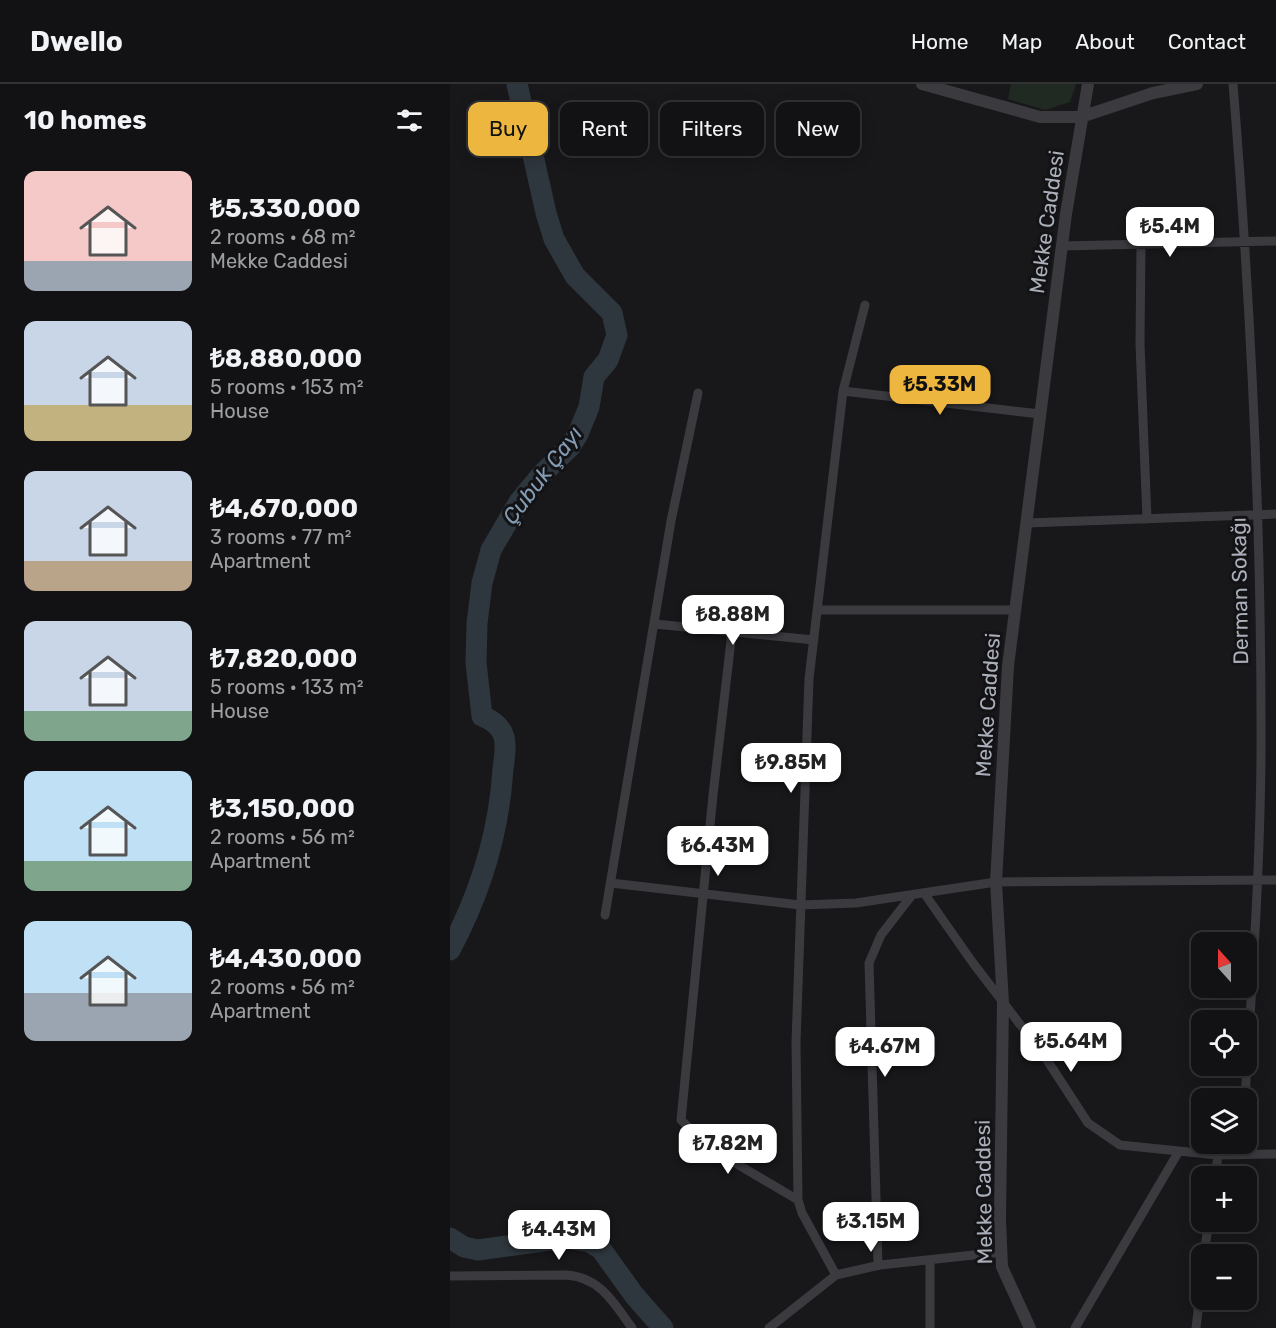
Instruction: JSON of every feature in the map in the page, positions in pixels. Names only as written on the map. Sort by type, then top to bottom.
[{"type":"street","points":[[922,84],[1040,117],[1081,117],[1153,93],[1197,84]]},
{"type":"street","name":"Mekke Caddesi","points":[[1030,1328],[1002,1267],[1003,1002],[996,882],[1008,666],[1062,246],[1088,84]]},
{"type":"street","name":"Derman Sokağı","points":[[1233,84],[1246,242],[1257,515],[1261,757],[1258,880],[1246,1088]]},
{"type":"street","points":[[1062,246],[1276,241]]},
{"type":"street","points":[[1141,245],[1140,344],[1147,519]]},
{"type":"street","points":[[836,1275],[802,1213],[798,1200],[796,1042],[800,905],[809,679],[843,391],[865,305]]},
{"type":"street","points":[[843,391],[1040,414]]},
{"type":"street","points":[[605,915],[671,521],[698,393]]},
{"type":"street","points":[[1027,523],[1276,514]]},
{"type":"street","points":[[817,610],[1015,610]]},
{"type":"street","points":[[655,624],[814,640]]},
{"type":"street","points":[[732,632],[681,1120],[710,1148],[798,1200]]},
{"type":"street","points":[[611,883],[703,896],[800,905],[856,903],[996,882],[1276,880]]},
{"type":"street","points":[[924,893],[1045,1057],[1088,1123],[1120,1145],[1218,1155],[1276,1154]]},
{"type":"street","points":[[878,1265],[869,963],[881,935],[912,894]]},
{"type":"street","points":[[1075,1328],[1179,1151]]},
{"type":"street","points":[[1216,1166],[1218,1155]]},
{"type":"street","points":[[769,1328],[836,1275],[878,1265],[1002,1252]]},
{"type":"street","points":[[930,1260],[930,1328]]},
{"type":"street","points":[[450,1276],[566,1275],[581,1277],[604,1290],[632,1328]]},
{"type":"street","points":[[1196,1328],[1198,1310]]},
{"type":"shaded area","points":[[1011,84],[1076,84],[1070,102],[1045,110],[1008,99]]},
{"type":"waterway","name":"Çubuk Çayı","points":[[450,950],[461,929],[486,862],[497,816],[505,753],[503,733],[493,722],[482,716],[476,663],[477,623],[482,583],[491,550],[519,502],[543,473],[570,447],[578,434],[589,407],[594,377],[608,360],[617,335],[612,313],[575,276],[554,239],[517,84]]},
{"type":"waterway","name":"Çubuk Çayı","points":[[450,1238],[464,1247],[478,1250],[566,1238],[589,1242],[601,1249],[634,1295],[663,1328]]}]
